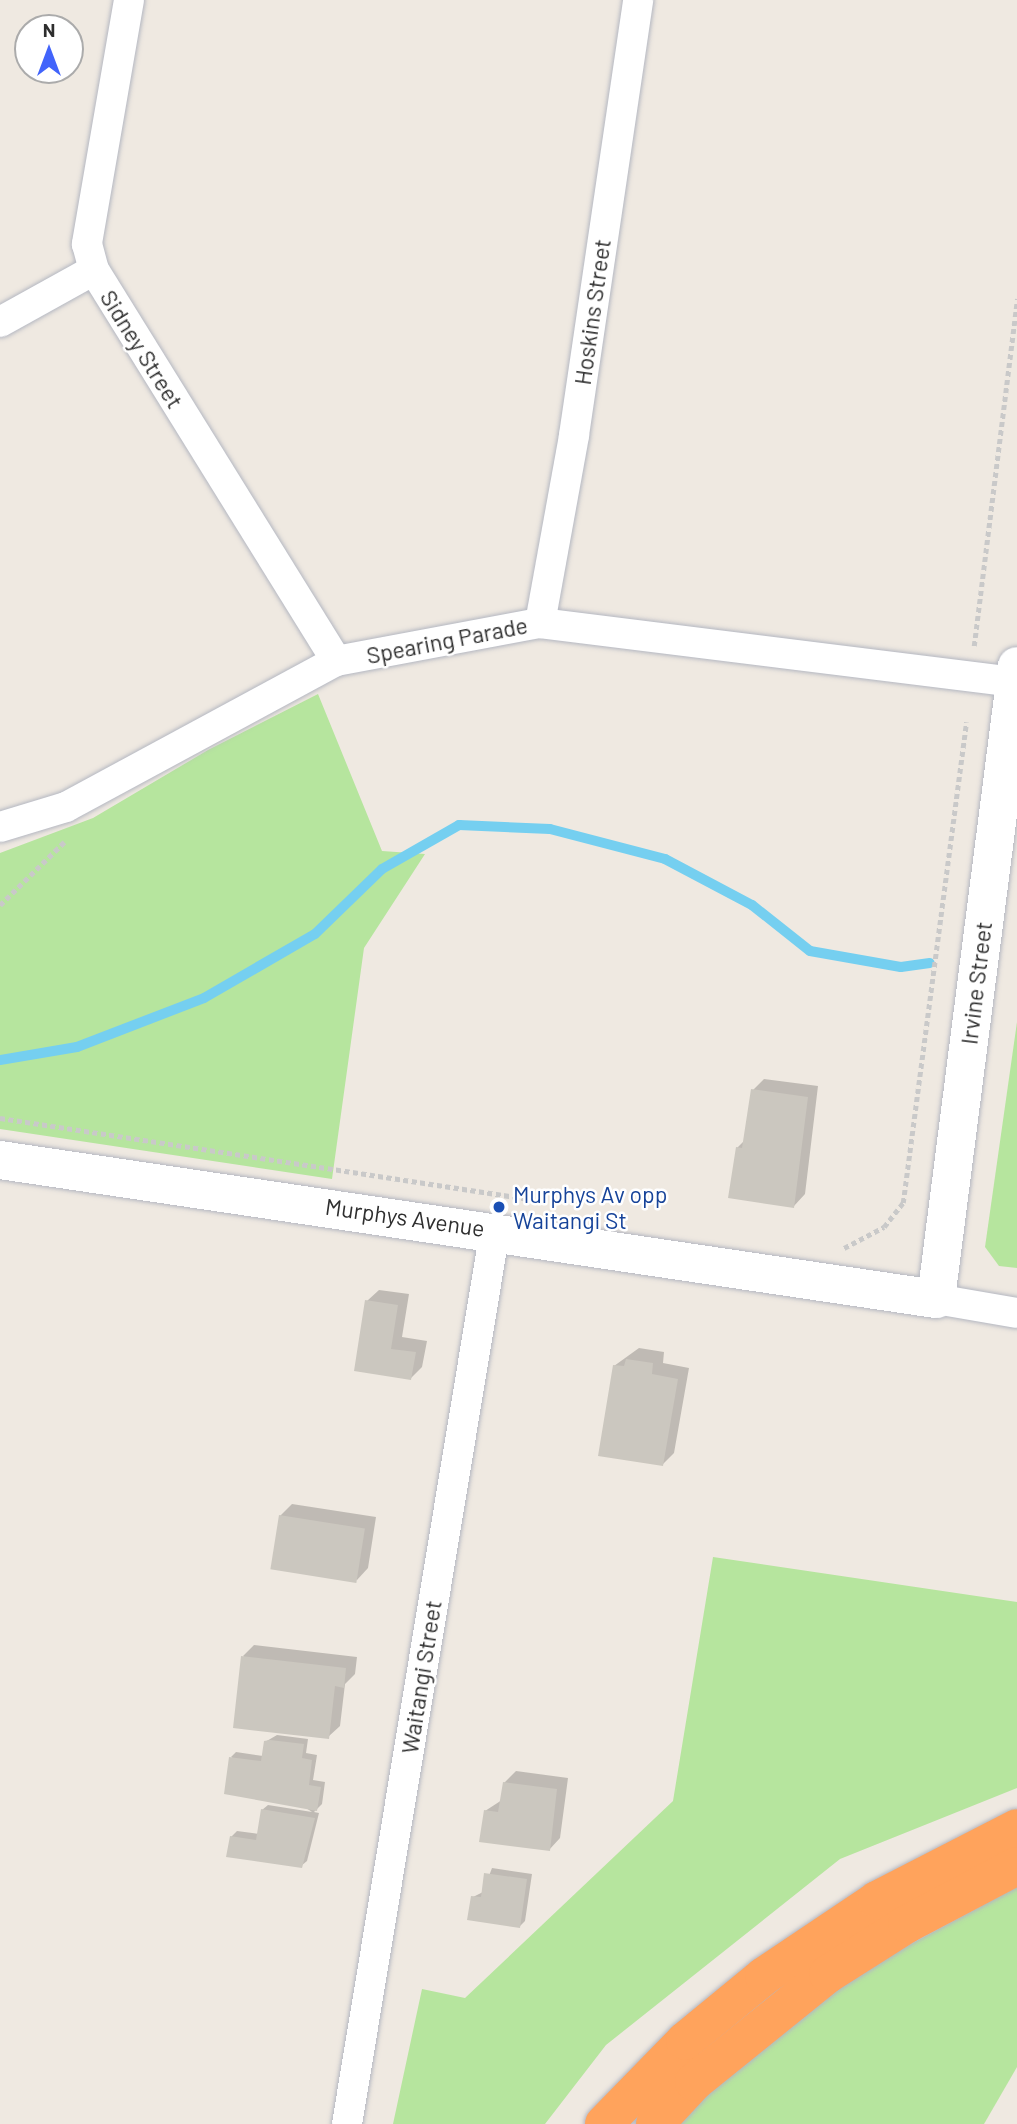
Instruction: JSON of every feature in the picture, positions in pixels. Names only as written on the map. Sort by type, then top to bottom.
[{"type":"highway","points":[[604,2124],[685,2040],[764,1976],[877,1900],[1017,1828]]},
{"type":"highway","points":[[654,2124],[694,2081],[828,1974],[907,1924],[1017,1866]]},
{"type":"street","name":"Sidney Street","points":[[129,0],[87,244],[94,271],[336,661]]},
{"type":"street","name":"Hoskins Street","points":[[540,623],[574,435],[638,0]]},
{"type":"street","points":[[0,323],[94,271]]},
{"type":"street","name":"Spearing Parade","points":[[0,827],[66,807],[336,661],[540,623],[1016,674]]},
{"type":"street","name":"Irvine Street","points":[[936,1299],[1016,674]]},
{"type":"street","name":"Murphys Avenue","points":[[0,1160],[495,1230],[1017,1313]]},
{"type":"street","name":"Waitangi Street","points":[[347,2124],[495,1230]]},
{"type":"path","points":[[974,648],[1017,299]]},
{"type":"path","points":[[841,1250],[884,1227],[903,1203],[966,722]]},
{"type":"path","points":[[0,905],[67,840],[90,794]]},
{"type":"path","points":[[0,1118],[548,1202]]},
{"type":"green space","points":[[318,694],[382,851],[425,854],[364,948],[332,1179],[0,1129],[0,853],[93,818],[208,750]]},
{"type":"green space","points":[[1017,1022],[1017,1268],[999,1266],[985,1247]]},
{"type":"green space","points":[[713,1557],[1017,1602],[1017,1788],[840,1859],[606,2045],[545,2124],[393,2124],[422,1989],[465,1998],[673,1801]]},
{"type":"green space","points":[[1017,1887],[1017,2067],[984,2124],[680,2124],[709,2089],[797,2014],[909,1945]]},
{"type":"building","points":[[751,1089],[808,1097],[794,1208],[728,1198],[736,1147],[742,1148]]},
{"type":"building","points":[[365,1300],[398,1305],[391,1349],[416,1352],[411,1380],[354,1371]]},
{"type":"building","points":[[626,1359],[653,1363],[652,1374],[678,1379],[663,1466],[598,1456],[613,1365],[624,1366]]},
{"type":"building","points":[[279,1515],[365,1529],[356,1583],[270,1569]]},
{"type":"building","points":[[241,1656],[346,1668],[344,1688],[335,1686],[329,1739],[233,1728]]},
{"type":"building","points":[[264,1741],[304,1744],[302,1758],[312,1760],[309,1785],[321,1787],[317,1811],[224,1794],[229,1757],[261,1761]]},
{"type":"building","points":[[503,1782],[557,1789],[550,1851],[479,1842],[484,1810],[498,1812]]},
{"type":"building","points":[[261,1809],[315,1818],[302,1868],[226,1857],[230,1836],[256,1840]]},
{"type":"building","points":[[484,1873],[527,1879],[520,1928],[467,1920],[471,1896],[481,1897]]},
{"type":"waterway","points":[[0,1060],[77,1047],[204,998],[315,934],[382,869],[459,825],[550,829],[665,859],[752,905],[810,951],[901,967],[930,963]]},
{"type":"place","name":"Murphys Av opp Waitangi St","points":[[499,1207]]}]
